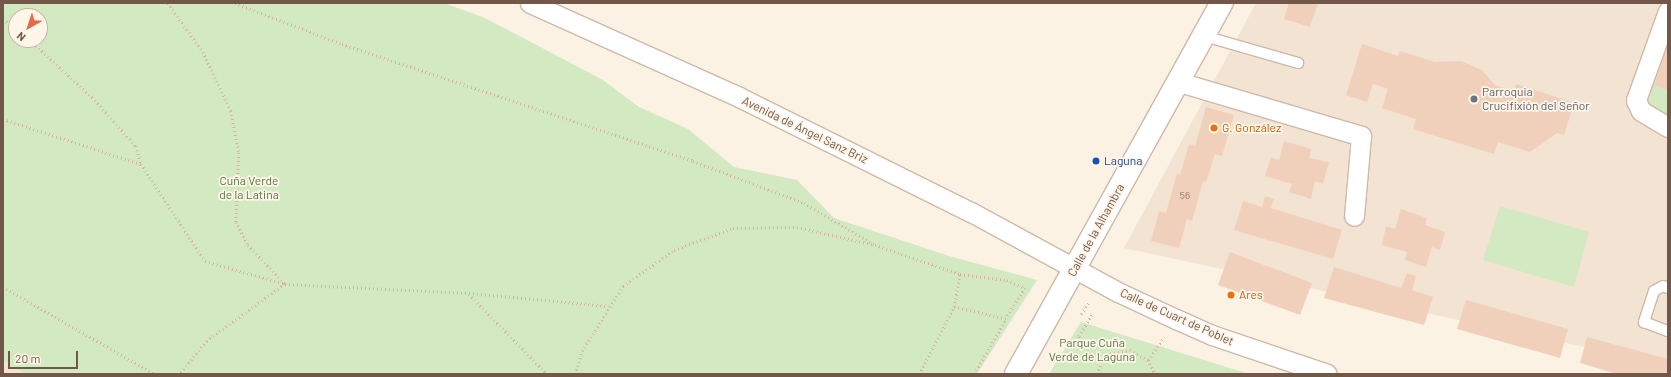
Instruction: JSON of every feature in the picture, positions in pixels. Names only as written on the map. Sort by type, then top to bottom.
[{"type":"main road","name":"Calle de la Alhambra","points":[[1016,374],[1222,3]]},
{"type":"street","name":"Avenida de Ángel Sanz Briz","points":[[530,3],[739,97],[971,212],[1074,268]]},
{"type":"street","points":[[1668,11],[1636,100],[1641,111],[1668,127]]},
{"type":"street","points":[[1178,82],[1361,136],[1354,216]]},
{"type":"street","name":"Calle de Cuart de Poblet","points":[[1074,268],[1176,319],[1212,335],[1327,374]]},
{"type":"lane","points":[[1204,36],[1298,63]]},
{"type":"lane","points":[[1668,288],[1662,286],[1654,291],[1644,322],[1648,326],[1668,331]]},
{"type":"path","points":[[168,3],[203,52],[231,111],[238,153],[236,222],[248,245],[285,284]]},
{"type":"path","points":[[235,3],[342,44],[693,161],[804,203],[875,245]]},
{"type":"path","points":[[39,48],[95,100],[136,146],[141,164],[205,261],[285,284],[469,293],[608,306]]},
{"type":"path","points":[[3,119],[141,164]]},
{"type":"path","points":[[575,374],[582,351],[608,306],[623,286],[674,250],[733,228],[797,227],[875,245],[960,274],[1007,280],[1025,288],[974,374]]},
{"type":"path","points":[[919,374],[954,308],[960,274]]},
{"type":"path","points":[[180,374],[207,341],[285,284]]},
{"type":"path","points":[[3,287],[156,374]]},
{"type":"path","points":[[469,293],[547,374]]},
{"type":"path","points":[[954,308],[1006,319]]},
{"type":"path","points":[[1092,315],[1079,337],[1080,347],[1102,360]]},
{"type":"path","points":[[1148,360],[1176,319]]},
{"type":"path","points":[[1096,374],[1102,360],[1110,354],[1125,350],[1140,353],[1148,360],[1155,374]]},
{"type":"shaded area","points":[[1256,3],[1668,3],[1668,365],[1124,248]]},
{"type":"shaded area","points":[[3,361],[25,374],[3,374]]},
{"type":"green space","name":"Cuña Verde de la Latina","points":[[3,3],[444,3],[485,18],[603,80],[639,107],[688,129],[734,167],[797,180],[834,218],[949,256],[1037,280],[977,374],[25,374],[3,361]]},
{"type":"green space","points":[[1668,11],[1668,127],[1641,111]]},
{"type":"green space","points":[[1500,206],[1589,232],[1574,287],[1483,260]]},
{"type":"green space","name":"Parque Cuña Verde de Laguna","points":[[1081,322],[1249,374],[1049,374]]},
{"type":"building","points":[[1289,3],[1318,3],[1310,27],[1284,19]]},
{"type":"building","name":"Parroquia Crucifixión del Señor","points":[[1362,44],[1398,56],[1400,51],[1435,62],[1461,61],[1482,70],[1495,85],[1514,91],[1516,84],[1574,103],[1564,135],[1557,133],[1530,152],[1498,142],[1494,154],[1413,129],[1416,119],[1382,108],[1388,89],[1373,84],[1367,102],[1346,95]]},
{"type":"building","points":[[1668,44],[1668,90],[1654,86]]},
{"type":"building","points":[[1206,107],[1234,115],[1222,156],[1215,154],[1206,182],[1203,181],[1192,221],[1187,219],[1179,248],[1151,241],[1159,211],[1166,213],[1177,173],[1180,175],[1189,144],[1195,146]]},
{"type":"building","points":[[1284,141],[1311,149],[1309,158],[1329,162],[1323,184],[1315,181],[1311,199],[1289,192],[1292,184],[1265,176],[1271,157],[1279,160]]},
{"type":"building","points":[[1265,196],[1274,199],[1271,208],[1342,230],[1333,259],[1234,230],[1243,201],[1262,207]]},
{"type":"building","points":[[1401,209],[1427,218],[1425,225],[1445,232],[1440,250],[1432,247],[1426,267],[1405,260],[1407,252],[1382,245],[1386,226],[1395,229]]},
{"type":"building","points":[[1230,252],[1312,283],[1300,315],[1218,285]]},
{"type":"building","points":[[1334,267],[1401,288],[1407,273],[1416,276],[1412,290],[1433,297],[1424,325],[1324,298]]},
{"type":"building","points":[[1466,300],[1568,329],[1560,358],[1457,329]]},
{"type":"building","points":[[1587,337],[1668,359],[1668,374],[1617,374],[1580,363]]},
{"type":"place","name":"Parroquia Crucifixión del Señor","points":[[1474,99]]},
{"type":"place","name":"G. González","points":[[1214,128]]},
{"type":"place","name":"Laguna","points":[[1096,161]]},
{"type":"place","name":"Ares","points":[[1231,295]]}]
